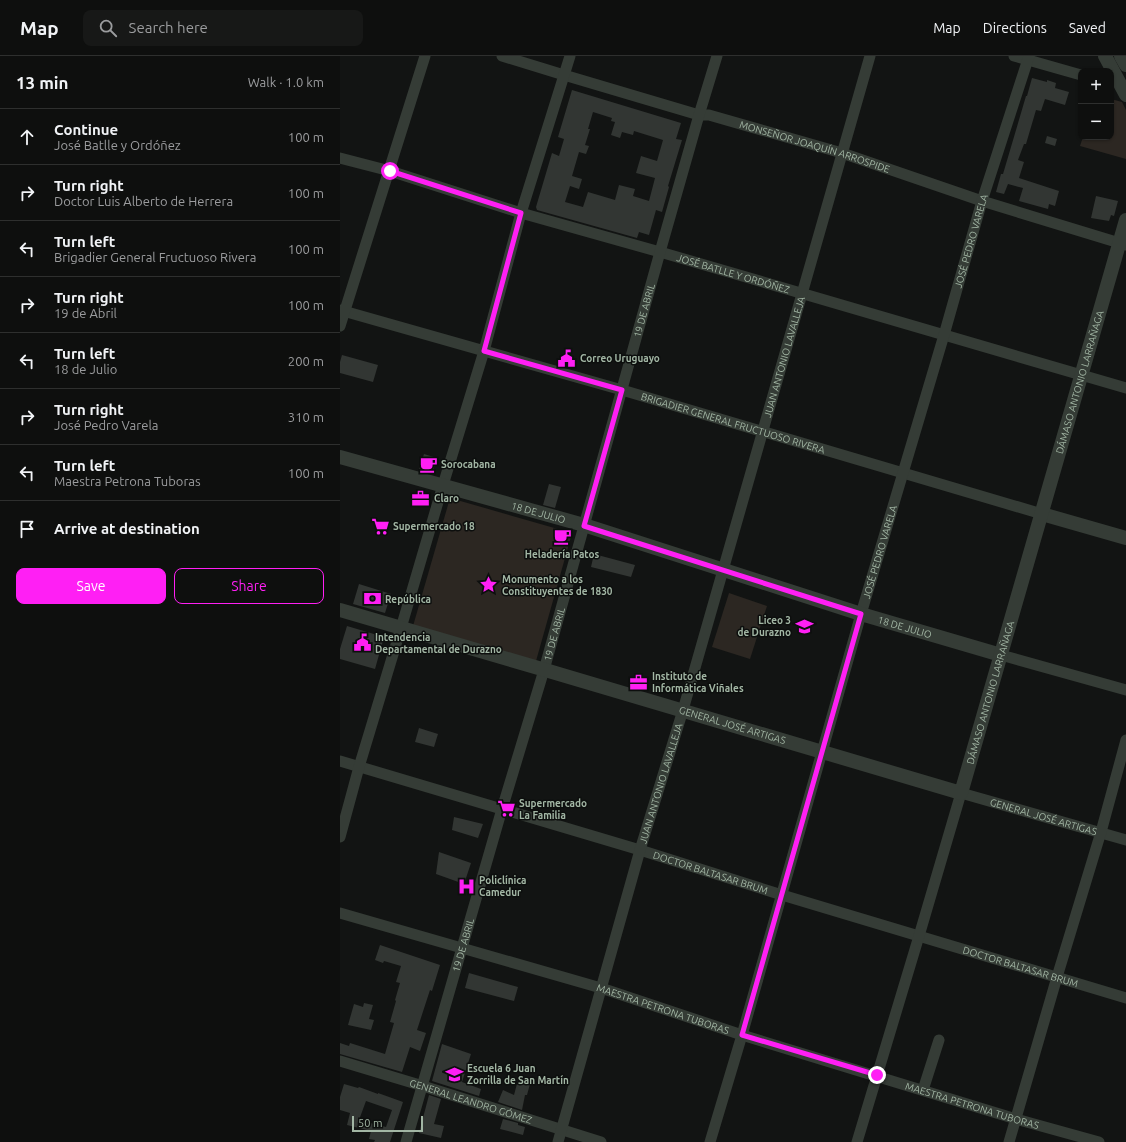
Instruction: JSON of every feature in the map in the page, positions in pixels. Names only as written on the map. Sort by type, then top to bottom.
[{"type":"street","points":[[340,326],[342,311],[390,171],[425,56]]},
{"type":"street","name":"MONSEÑOR JOAQUÍN ARROSPIDE","points":[[502,56],[699,115],[709,115],[842,153],[982,201],[1124,242]]},
{"type":"street","points":[[340,837],[359,767],[484,351],[521,213],[570,56]]},
{"type":"street","name":"19 DE ABRIL","points":[[406,1142],[502,809],[544,670],[660,252],[717,56]]},
{"type":"street","name":"JUAN ANTONIO LAVALLEJA","points":[[558,1142],[640,850],[683,710],[870,56]]},
{"type":"street","points":[[1014,56],[1028,58],[1078,74]]},
{"type":"street","points":[[1105,56],[1121,88]]},
{"type":"street","points":[[1121,56],[1126,65]]},
{"type":"street","name":"JOSÉ PEDRO VARELA","points":[[710,1142],[742,1035],[861,614],[944,335],[982,201],[1028,58]]},
{"type":"street","name":"JOSÉ BATLLE Y ORDÓÑEZ","points":[[340,158],[390,171],[521,213],[802,293],[1126,388]]},
{"type":"street","name":"DÁMASO ANTONIO LARRAÑAGA","points":[[857,1142],[919,936],[1082,375],[1124,242],[1126,220]]},
{"type":"street","name":"BRIGADIER GENERAL FRUCTUOSO RIVERA","points":[[342,311],[622,390],[1126,538]]},
{"type":"street","name":"18 DE JULIO","points":[[340,456],[584,526],[861,614],[1126,690]]},
{"type":"street","name":"GENERAL JOSÉ ARTIGAS","points":[[340,610],[823,750],[1126,840]]},
{"type":"street","points":[[1009,1142],[1101,832],[1126,740]]},
{"type":"street","name":"DOCTOR BALTASAR BRUM","points":[[340,761],[640,850],[782,895],[1126,998]]},
{"type":"street","name":"MAESTRA PETRONA TUBORAS","points":[[340,913],[601,988],[742,1035],[877,1075],[1016,1119],[1099,1142]]},
{"type":"street","points":[[923,1090],[939,1040]]},
{"type":"street","name":"GENERAL LEANDRO GÓMEZ","points":[[340,1061],[601,1142]]},
{"type":"shaded area","points":[[1114,100],[1122,102],[1126,110],[1126,159],[1080,146],[1082,140],[1114,140]]},
{"type":"shaded area","points":[[450,498],[572,533],[536,661],[413,626]]},
{"type":"shaded area","points":[[729,593],[767,606],[750,659],[712,647]]},
{"type":"building","points":[[1032,78],[1056,83],[1055,88],[1069,92],[1065,105],[1045,99],[1041,111],[1036,110],[1026,144],[1024,144],[1018,160],[1024,162],[1019,178],[1059,191],[1055,206],[1049,204],[1048,209],[1019,201],[1023,188],[1008,184],[1004,194],[996,192],[1001,174],[1003,174]]},
{"type":"building","points":[[572,90],[681,123],[676,139],[682,140],[662,212],[656,210],[649,235],[639,232],[637,238],[537,210],[536,207],[552,153],[559,156],[564,139],[558,137]],"holes":[[[593,112],[612,118],[611,121],[615,122],[611,135],[620,138],[622,132],[633,135],[634,131],[663,140],[657,161],[641,156],[636,173],[655,178],[649,201],[633,196],[635,189],[619,185],[615,200],[588,192],[583,207],[565,202],[570,186],[579,189],[582,179],[572,176],[579,152],[586,154],[589,146],[585,145]]]},
{"type":"building","points":[[1047,136],[1057,139],[1055,146],[1045,143]]},
{"type":"building","points":[[1096,196],[1118,201],[1114,216],[1111,215],[1109,221],[1091,218]]},
{"type":"building","points":[[342,355],[378,365],[373,382],[340,373],[340,362]]},
{"type":"building","name":"Sorocabana","points":[[424,454],[437,458],[432,474],[419,470]]},
{"type":"building","points":[[549,484],[561,487],[555,508],[543,505]]},
{"type":"building","points":[[594,554],[635,565],[631,577],[591,567]]},
{"type":"building","name":"República","points":[[359,584],[391,594],[385,613],[353,604]]},
{"type":"building","name":"Intendencia Departamental de Durazno","points":[[347,626],[384,637],[375,669],[340,659],[340,649]]},
{"type":"building","points":[[419,728],[438,734],[434,747],[415,742]]},
{"type":"building","points":[[454,817],[483,824],[478,838],[452,830]]},
{"type":"building","points":[[439,852],[471,863],[464,884],[436,874]]},
{"type":"building","points":[[380,945],[440,965],[417,1030],[426,1033],[420,1051],[410,1047],[402,1072],[340,1054],[340,1043],[349,1046],[350,1043],[385,1054],[394,1023],[390,1022],[400,983],[396,982],[401,966],[375,960]]},
{"type":"building","points":[[469,973],[518,987],[514,1001],[465,988]]},
{"type":"building","points":[[364,1003],[373,1005],[369,1019],[374,1020],[371,1030],[348,1025],[354,1004],[363,1007]]},
{"type":"building","points":[[442,1044],[471,1054],[462,1082],[481,1089],[479,1096],[432,1081]]},
{"type":"building","points":[[518,1080],[530,1084],[527,1095],[525,1095],[522,1110],[498,1102],[503,1090],[514,1095]]},
{"type":"building","points":[[344,1084],[359,1087],[403,1102],[390,1142],[374,1142],[375,1140],[369,1139],[371,1131],[347,1125],[350,1113],[340,1110],[340,1097]],"holes":[[[366,1101],[392,1110],[386,1127],[359,1120]]]},
{"type":"building","points":[[429,1095],[441,1099],[434,1124],[444,1126],[441,1138],[419,1133]]},
{"type":"building","points":[[503,1119],[518,1123],[518,1125],[525,1127],[523,1135],[500,1129]]},
{"type":"place","name":"Correo Uruguayo","points":[[567,358]]},
{"type":"place","name":"Sorocabana","points":[[428,464]]},
{"type":"place","name":"Claro","points":[[421,498]]},
{"type":"place","name":"Supermercado 18","points":[[380,526]]},
{"type":"place","name":"Heladería Patos","points":[[562,537]]},
{"type":"place","name":"Monumento a los Constituyentes de 1830","points":[[489,585]]},
{"type":"place","name":"República","points":[[372,599]]},
{"type":"place","name":"Liceo 3 de Durazno","points":[[804,626]]},
{"type":"place","name":"Intendencia Departamental de Durazno","points":[[362,643]]},
{"type":"place","name":"Instituto de Informática Viñales","points":[[639,682]]},
{"type":"place","name":"Supermercado La Familia","points":[[506,809]]},
{"type":"place","name":"Policlínica Camedur","points":[[466,886]]},
{"type":"place","name":"Escuela 6 Juan Zorrilla de San Martín","points":[[454,1074]]},
{"type":"route","points":[[390,171],[521,213],[484,351],[622,390],[584,526],[861,614],[742,1035],[877,1075]]}]
